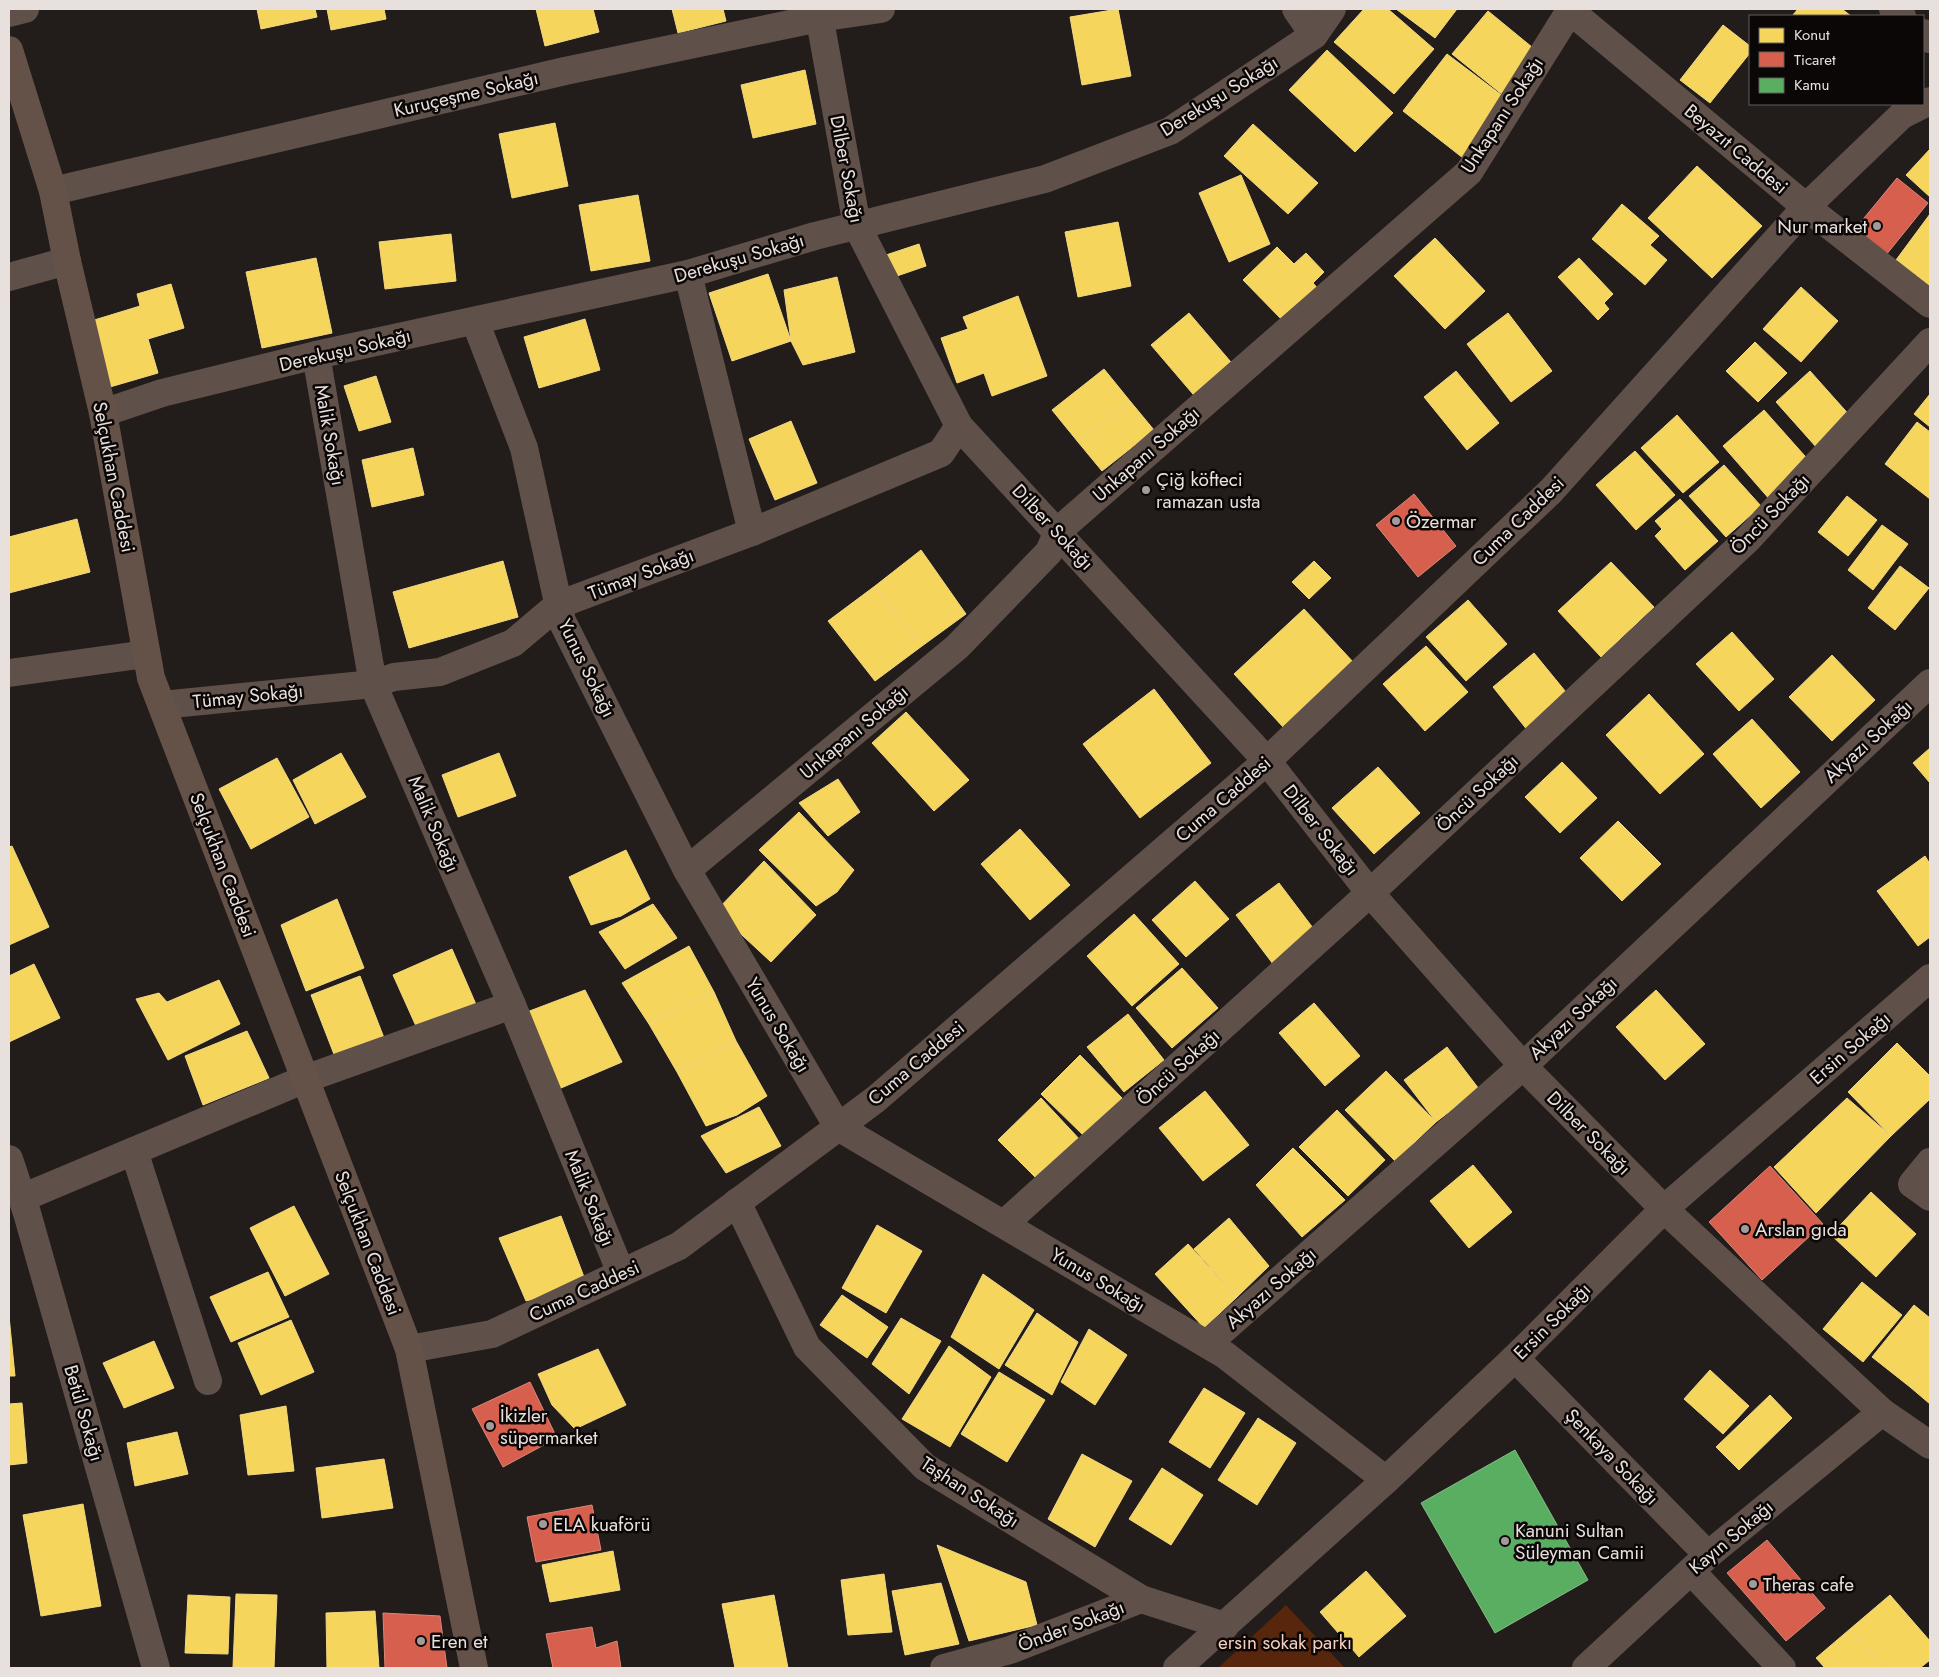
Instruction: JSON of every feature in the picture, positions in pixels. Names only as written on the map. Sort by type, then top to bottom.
[{"type":"street","points":[[9,13],[25,9]]},
{"type":"street","name":"Kuruçeşme Sokağı","points":[[53,191],[818,13],[881,9]]},
{"type":"street","points":[[1296,9],[1314,35]]},
{"type":"street","name":"Derekuşu Sokağı","points":[[103,413],[162,393],[316,355],[688,274],[815,236],[1046,179],[1170,131],[1314,35],[1332,9]]},
{"type":"street","name":"Beyazıt Caddesi","points":[[1570,9],[1806,207],[1930,304]]},
{"type":"street","name":"Unkapanı Sokağı","points":[[687,870],[957,647],[1048,552],[1058,531],[1469,172],[1570,9]]},
{"type":"street","name":"Dilber Sokağı","points":[[818,13],[857,226],[959,426],[1058,531],[1267,761],[1370,893],[1523,1066],[1664,1209],[1882,1412],[1930,1445]]},
{"type":"street","name":"Selçukhan Caddesi","points":[[9,50],[53,191],[67,261],[103,413],[151,678],[409,1349],[474,1668]]},
{"type":"street","name":"Cuma Caddesi","points":[[409,1349],[492,1334],[679,1246],[876,1099],[1267,761],[1551,491],[1806,207],[1902,115],[1921,105]]},
{"type":"street","points":[[9,277],[67,261]]},
{"type":"street","points":[[688,274],[752,532]]},
{"type":"street","name":"Yunus Sokağı","points":[[475,321],[524,448],[562,621],[687,870],[838,1127],[1225,1355],[1386,1480]]},
{"type":"street","name":"Öncü Sokağı","points":[[1004,1224],[1370,893],[1748,539],[1930,342]]},
{"type":"street","name":"Malik Sokağı","points":[[316,355],[373,684],[512,1005],[621,1273]]},
{"type":"street","name":"Tümay Sokağı","points":[[162,705],[373,684],[394,677],[440,672],[513,643],[558,605],[752,532],[941,453],[959,426]]},
{"type":"street","points":[[9,673],[146,654]]},
{"type":"street","name":"Akyazı Sokağı","points":[[1207,1344],[1523,1066],[1930,682]]},
{"type":"street","name":"Ersin Sokağı","points":[[1177,1668],[1386,1480],[1515,1358],[1664,1209],[1930,978]]},
{"type":"street","points":[[22,1198],[305,1079],[512,1005]]},
{"type":"street","points":[[134,1151],[208,1381]]},
{"type":"street","name":"Betül Sokağı","points":[[9,1159],[22,1198],[156,1668]]},
{"type":"street","points":[[1930,1162],[1912,1184],[1930,1197]]},
{"type":"street","name":"Taşhan Sokağı","points":[[737,1202],[807,1347],[925,1468],[1141,1599],[1225,1626]]},
{"type":"street","name":"Şenkaya Sokağı","points":[[1515,1358],[1700,1563],[1782,1668]]},
{"type":"street","name":"Kayın Sokağı","points":[[1586,1668],[1700,1563],[1882,1412]]},
{"type":"street","name":"Önder Sokağı","points":[[944,1668],[1010,1650],[1141,1599]]},
{"type":"green space","name":"ersin sokak parkı","points":[[1286,1605],[1345,1668],[1218,1668]]},
{"type":"building: Konut","points":[[257,9],[315,9],[317,17],[261,29]]},
{"type":"building: Konut","points":[[327,9],[384,9],[386,19],[331,30]]},
{"type":"building: Konut","points":[[536,9],[593,9],[599,32],[545,46]]},
{"type":"building: Konut","points":[[672,9],[723,9],[726,21],[678,33]]},
{"type":"building: Konut","points":[[1118,9],[1131,76],[1082,85],[1070,17]]},
{"type":"building: Konut","points":[[1364,9],[1388,9],[1434,49],[1394,94],[1334,42]]},
{"type":"building: Konut","points":[[1396,9],[1457,9],[1435,38]]},
{"type":"building: Konut","points":[[1798,9],[1842,9],[1850,15],[1793,15]]},
{"type":"building: Konut","points":[[1488,11],[1538,52],[1503,95],[1452,54]]},
{"type":"building: Konut","points":[[1723,25],[1749,45],[1749,54],[1710,103],[1680,80]]},
{"type":"building: Konut","points":[[1327,50],[1393,113],[1355,152],[1289,90]]},
{"type":"building: Konut","points":[[1447,54],[1508,100],[1463,158],[1403,111]]},
{"type":"building: Konut","points":[[805,70],[816,124],[753,138],[741,85]]},
{"type":"building: Konut","points":[[555,123],[568,186],[512,198],[499,134]]},
{"type":"building: Konut","points":[[1253,124],[1318,183],[1288,214],[1224,156]]},
{"type":"building: Konut","points":[[1930,149],[1930,197],[1906,175]]},
{"type":"building: Konut","points":[[1697,166],[1762,226],[1712,278],[1648,218]]},
{"type":"building: Konut","points":[[1241,175],[1270,244],[1229,262],[1199,193]]},
{"type":"building: Konut","points":[[638,195],[650,261],[591,271],[579,205]]},
{"type":"building: Konut","points":[[1622,204],[1659,236],[1650,245],[1667,260],[1645,285],[1592,239]]},
{"type":"building: Konut","points":[[1930,214],[1930,286],[1896,260]]},
{"type":"building: Konut","points":[[1118,222],[1131,286],[1078,297],[1065,232]]},
{"type":"building: Konut","points":[[451,234],[456,281],[385,289],[379,242]]},
{"type":"building: Konut","points":[[1435,238],[1485,291],[1445,329],[1394,276]]},
{"type":"building: Konut","points":[[919,244],[926,266],[894,277],[886,255]]},
{"type":"building: Konut","points":[[1277,247],[1294,264],[1306,253],[1324,272],[1313,283],[1320,291],[1286,324],[1243,280]]},
{"type":"building: Konut","points":[[316,258],[332,333],[262,348],[246,272]]},
{"type":"building: Konut","points":[[1579,258],[1613,294],[1604,303],[1609,309],[1598,320],[1558,277]]},
{"type":"building: Konut","points":[[768,274],[791,341],[732,361],[709,293]]},
{"type":"building: Konut","points":[[837,277],[855,352],[803,365],[791,341],[784,290]]},
{"type":"building: Konut","points":[[171,284],[184,328],[148,339],[158,373],[110,387],[91,321],[140,306],[137,294]]},
{"type":"building: Konut","points":[[1801,287],[1838,321],[1801,362],[1763,329]]},
{"type":"building: Konut","points":[[1018,296],[1047,376],[992,396],[984,373],[957,383],[941,338],[968,329],[963,317]]},
{"type":"building: Konut","points":[[1189,313],[1236,368],[1198,400],[1151,345]]},
{"type":"building: Konut","points":[[1508,313],[1552,371],[1511,402],[1467,344]]},
{"type":"building: Konut","points":[[585,319],[600,370],[539,388],[524,337]]},
{"type":"building: Konut","points":[[1755,342],[1787,373],[1758,402],[1726,371]]},
{"type":"building: Konut","points":[[1104,369],[1130,401],[1078,442],[1052,410]]},
{"type":"building: Konut","points":[[1456,371],[1499,423],[1467,450],[1424,397]]},
{"type":"building: Konut","points":[[1810,371],[1852,418],[1817,448],[1776,402]]},
{"type":"building: Konut","points":[[376,376],[391,422],[359,431],[344,386]]},
{"type":"building: Konut","points":[[1930,394],[1930,427],[1914,414]]},
{"type":"building: Konut","points":[[1130,401],[1154,430],[1102,471],[1078,442]]},
{"type":"building: Konut","points":[[1764,410],[1812,464],[1771,501],[1723,446]]},
{"type":"building: Konut","points":[[1677,415],[1719,462],[1683,493],[1641,448]]},
{"type":"building: Konut","points":[[791,421],[817,483],[775,500],[749,439]]},
{"type":"building: Konut","points":[[1917,422],[1930,432],[1930,499],[1885,464]]},
{"type":"building: Konut","points":[[413,448],[424,495],[372,507],[362,460]]},
{"type":"building: Konut","points":[[1635,451],[1675,495],[1636,530],[1596,485]]},
{"type":"building: Konut","points":[[1724,465],[1761,506],[1726,537],[1689,496]]},
{"type":"building: Konut","points":[[1847,496],[1877,520],[1848,556],[1818,532]]},
{"type":"building: Konut","points":[[1680,499],[1718,541],[1685,570],[1655,536],[1662,529],[1655,521]]},
{"type":"building: Konut","points":[[77,519],[90,572],[9,593],[9,537]]},
{"type":"building: Konut","points":[[1882,525],[1908,544],[1873,590],[1848,570]]},
{"type":"building: Konut","points":[[921,550],[966,614],[922,646],[875,586]]},
{"type":"building: Konut","points":[[503,561],[518,617],[409,648],[393,592]]},
{"type":"building: Konut","points":[[1314,561],[1331,578],[1309,599],[1292,582]]},
{"type":"building: Konut","points":[[1611,562],[1654,607],[1601,657],[1558,611]]},
{"type":"building: Konut","points":[[1900,566],[1929,588],[1895,630],[1868,608]]},
{"type":"building: Konut","points":[[875,586],[922,646],[875,681],[828,621]]},
{"type":"building: Konut","points":[[1468,600],[1507,644],[1466,681],[1426,637]]},
{"type":"building: Konut","points":[[1304,609],[1354,663],[1284,728],[1234,674]]},
{"type":"building: Konut","points":[[1732,632],[1774,679],[1739,711],[1696,664]]},
{"type":"building: Konut","points":[[1426,646],[1468,692],[1425,731],[1383,684]]},
{"type":"building: Konut","points":[[1534,653],[1570,697],[1528,731],[1493,687]]},
{"type":"building: Konut","points":[[1832,655],[1875,700],[1832,741],[1789,697]]},
{"type":"building: Konut","points":[[1154,689],[1211,763],[1140,818],[1083,744]]},
{"type":"building: Konut","points":[[1649,694],[1704,754],[1660,794],[1606,735]]},
{"type":"building: Konut","points":[[906,712],[969,780],[934,811],[872,743]]},
{"type":"building: Konut","points":[[1752,719],[1800,772],[1761,808],[1713,754]]},
{"type":"building: Konut","points":[[1930,748],[1930,783],[1913,763]]},
{"type":"building: Konut","points":[[341,753],[366,797],[315,824],[293,780]]},
{"type":"building: Konut","points":[[499,753],[516,796],[458,817],[442,775]]},
{"type":"building: Konut","points":[[277,758],[309,817],[251,849],[219,789]]},
{"type":"building: Konut","points":[[1562,762],[1597,798],[1560,833],[1525,797]]},
{"type":"building: Konut","points":[[1378,767],[1420,813],[1374,854],[1332,808]]},
{"type":"building: Konut","points":[[838,779],[860,812],[828,836],[799,803]]},
{"type":"building: Konut","points":[[799,812],[854,870],[837,892],[816,906],[759,850]]},
{"type":"building: Konut","points":[[1618,821],[1661,864],[1622,901],[1580,858]]},
{"type":"building: Konut","points":[[1020,829],[1070,885],[1030,920],[981,864]]},
{"type":"building: Konut","points":[[12,846],[49,927],[9,945],[9,847]]},
{"type":"building: Konut","points":[[626,850],[650,899],[621,916],[591,925],[569,877]]},
{"type":"building: Konut","points":[[1925,856],[1930,864],[1930,937],[1918,946],[1877,891]]},
{"type":"building: Konut","points":[[764,861],[816,915],[771,962],[716,911]]},
{"type":"building: Konut","points":[[1195,881],[1229,919],[1186,957],[1152,920]]},
{"type":"building: Konut","points":[[1279,883],[1316,932],[1273,964],[1236,915]]},
{"type":"building: Konut","points":[[337,899],[364,968],[306,991],[281,925]]},
{"type":"building: Konut","points":[[653,904],[677,938],[625,969],[599,932]]},
{"type":"building: Konut","points":[[1134,914],[1179,964],[1132,1006],[1087,956]]},
{"type":"building: Konut","points":[[689,946],[714,992],[649,1024],[622,983]]},
{"type":"building: Konut","points":[[452,949],[478,1009],[420,1035],[393,975]]},
{"type":"building: Konut","points":[[34,964],[60,1018],[9,1042],[9,976]]},
{"type":"building: Konut","points":[[1182,968],[1218,1008],[1172,1048],[1136,1008]]},
{"type":"building: Konut","points":[[360,976],[386,1043],[337,1062],[311,995]]},
{"type":"building: Konut","points":[[219,980],[240,1024],[168,1060],[136,999],[159,993],[167,1002]]},
{"type":"building: Konut","points":[[585,990],[622,1062],[554,1091],[519,1015]]},
{"type":"building: Konut","points":[[1656,990],[1705,1044],[1665,1080],[1616,1027]]},
{"type":"building: Konut","points":[[714,992],[736,1041],[677,1072],[649,1024]]},
{"type":"building: Konut","points":[[1314,1003],[1360,1056],[1325,1086],[1279,1033]]},
{"type":"building: Konut","points":[[1128,1014],[1164,1060],[1124,1092],[1087,1047]]},
{"type":"building: Konut","points":[[247,1031],[269,1078],[203,1105],[185,1056]]},
{"type":"building: Konut","points":[[736,1041],[767,1096],[737,1115],[706,1126],[677,1072]]},
{"type":"building: Konut","points":[[1897,1043],[1930,1076],[1930,1099],[1891,1136],[1848,1092]]},
{"type":"building: Konut","points":[[1447,1047],[1479,1089],[1436,1122],[1404,1080]]},
{"type":"building: Konut","points":[[1080,1055],[1123,1099],[1084,1136],[1041,1094]]},
{"type":"building: Konut","points":[[1386,1071],[1436,1122],[1395,1161],[1345,1110]]},
{"type":"building: Konut","points":[[1205,1091],[1249,1145],[1203,1181],[1159,1128]]},
{"type":"building: Konut","points":[[1041,1098],[1082,1142],[1041,1183],[998,1140]]},
{"type":"building: Konut","points":[[1847,1098],[1891,1136],[1816,1213],[1774,1167]]},
{"type":"building: Konut","points":[[759,1107],[781,1146],[726,1173],[701,1136]]},
{"type":"building: Konut","points":[[1337,1110],[1385,1160],[1348,1196],[1299,1147]]},
{"type":"building: Konut","points":[[1293,1148],[1345,1200],[1302,1237],[1256,1185]]},
{"type":"building: Konut","points":[[1473,1165],[1512,1212],[1469,1248],[1430,1201]]},
{"type":"building: Konut","points":[[1871,1192],[1916,1234],[1876,1277],[1831,1235]]},
{"type":"building: Konut","points":[[294,1206],[329,1274],[285,1296],[250,1228]]},
{"type":"building: Konut","points":[[561,1216],[584,1277],[557,1293],[526,1301],[499,1238]]},
{"type":"building: Konut","points":[[1229,1218],[1269,1266],[1237,1297],[1194,1249]]},
{"type":"building: Konut","points":[[877,1225],[922,1251],[886,1313],[842,1288]]},
{"type":"building: Konut","points":[[1188,1244],[1237,1297],[1204,1328],[1155,1274]]},
{"type":"building: Konut","points":[[268,1272],[289,1317],[231,1342],[210,1297]]},
{"type":"building: Konut","points":[[983,1274],[1034,1310],[999,1369],[951,1337]]},
{"type":"building: Konut","points":[[1862,1282],[1902,1315],[1863,1362],[1823,1329]]},
{"type":"building: Konut","points":[[842,1295],[888,1327],[867,1358],[820,1325]]},
{"type":"building: Konut","points":[[1914,1305],[1930,1318],[1930,1362],[1910,1387],[1872,1357]]},
{"type":"building: Konut","points":[[1037,1313],[1078,1342],[1052,1395],[1005,1365]]},
{"type":"building: Konut","points":[[9,1316],[15,1376],[9,1376]]},
{"type":"building: Konut","points":[[901,1318],[941,1341],[909,1394],[872,1364]]},
{"type":"building: Konut","points":[[291,1320],[314,1372],[261,1395],[238,1343]]},
{"type":"building: Konut","points":[[1089,1329],[1127,1355],[1095,1405],[1061,1382]]},
{"type":"building: Konut","points":[[154,1341],[174,1388],[124,1408],[103,1363]]},
{"type":"building: Konut","points":[[949,1346],[991,1377],[950,1447],[902,1419]]},
{"type":"building: Konut","points":[[598,1349],[626,1405],[575,1429],[552,1405],[538,1374]]},
{"type":"building: Konut","points":[[1930,1362],[1930,1404],[1910,1387]]},
{"type":"building: Konut","points":[[1710,1370],[1749,1406],[1723,1434],[1684,1399]]},
{"type":"building: Konut","points":[[999,1372],[1045,1400],[1007,1462],[961,1434]]},
{"type":"building: Konut","points":[[1204,1388],[1245,1413],[1210,1468],[1169,1442]]},
{"type":"building: Konut","points":[[1770,1395],[1792,1418],[1739,1470],[1716,1447]]},
{"type":"building: Konut","points":[[22,1403],[27,1463],[9,1465],[9,1404]]},
{"type":"building: Konut","points":[[286,1406],[294,1471],[248,1475],[240,1415]]},
{"type":"building: Konut","points":[[1258,1418],[1296,1443],[1257,1505],[1218,1480]]},
{"type":"building: Konut","points":[[177,1432],[188,1474],[135,1486],[127,1443]]},
{"type":"building: Konut","points":[[1082,1454],[1132,1481],[1095,1547],[1048,1519]]},
{"type":"building: Konut","points":[[384,1459],[393,1508],[322,1518],[316,1468]]},
{"type":"building: Konut","points":[[1162,1468],[1203,1495],[1171,1545],[1129,1519]]},
{"type":"building: Konut","points":[[83,1504],[101,1606],[41,1616],[23,1515]]},
{"type":"building: Konut","points":[[937,1545],[1026,1582],[1037,1625],[969,1641]]},
{"type":"building: Konut","points":[[613,1551],[620,1590],[550,1602],[542,1565]]},
{"type":"building: Konut","points":[[1366,1571],[1406,1616],[1359,1657],[1320,1612]]},
{"type":"building: Konut","points":[[884,1574],[892,1632],[848,1635],[841,1580]]},
{"type":"building: Konut","points":[[941,1583],[959,1644],[905,1655],[892,1591]]},
{"type":"building: Konut","points":[[236,1594],[277,1595],[274,1668],[233,1667]]},
{"type":"building: Konut","points":[[188,1595],[230,1597],[228,1654],[185,1653]]},
{"type":"building: Konut","points":[[774,1595],[788,1668],[735,1668],[722,1604]]},
{"type":"building: Konut","points":[[1890,1595],[1930,1641],[1930,1660],[1920,1668],[1884,1668],[1850,1629]]},
{"type":"building: Konut","points":[[375,1611],[379,1668],[327,1668],[326,1613]]},
{"type":"building: Konut","points":[[1850,1629],[1884,1668],[1825,1668],[1816,1658]]},
{"type":"building: Ticaret","points":[[1897,178],[1928,203],[1886,255],[1855,229]]},
{"type":"building: Ticaret","points":[[1414,494],[1456,546],[1418,577],[1376,525]]},
{"type":"building: Ticaret","points":[[1770,1166],[1823,1224],[1762,1280],[1709,1222]]},
{"type":"building: Ticaret","points":[[530,1382],[557,1438],[503,1467],[472,1409]]},
{"type":"building: Ticaret","points":[[592,1505],[601,1550],[536,1562],[527,1517]]},
{"type":"building: Ticaret","points":[[1767,1540],[1825,1608],[1786,1641],[1727,1573]]},
{"type":"building: Ticaret","points":[[383,1613],[440,1616],[447,1668],[385,1668]]},
{"type":"building: Ticaret","points":[[592,1627],[596,1648],[617,1641],[621,1668],[553,1668],[546,1634]]},
{"type":"building: Kamu","name":"Kanuni Sultan Süleyman Camii","points":[[1515,1450],[1588,1580],[1495,1633],[1421,1503]]},
{"type":"place","name":"Nur market","points":[[1877,226]]},
{"type":"place","name":"Çiğ köfteci ramazan usta","points":[[1146,490]]},
{"type":"place","name":"Özermar","points":[[1396,521]]},
{"type":"place","name":"Arslan gıda","points":[[1745,1229]]},
{"type":"place","name":"İkizler süpermarket","points":[[490,1426]]},
{"type":"place","name":"ELA kuaförü","points":[[543,1524]]},
{"type":"place","name":"Kanuni Sultan Süleyman Camii","points":[[1505,1541]]},
{"type":"place","name":"Theras cafe","points":[[1753,1584]]},
{"type":"place","name":"Eren et","points":[[421,1641]]}]
